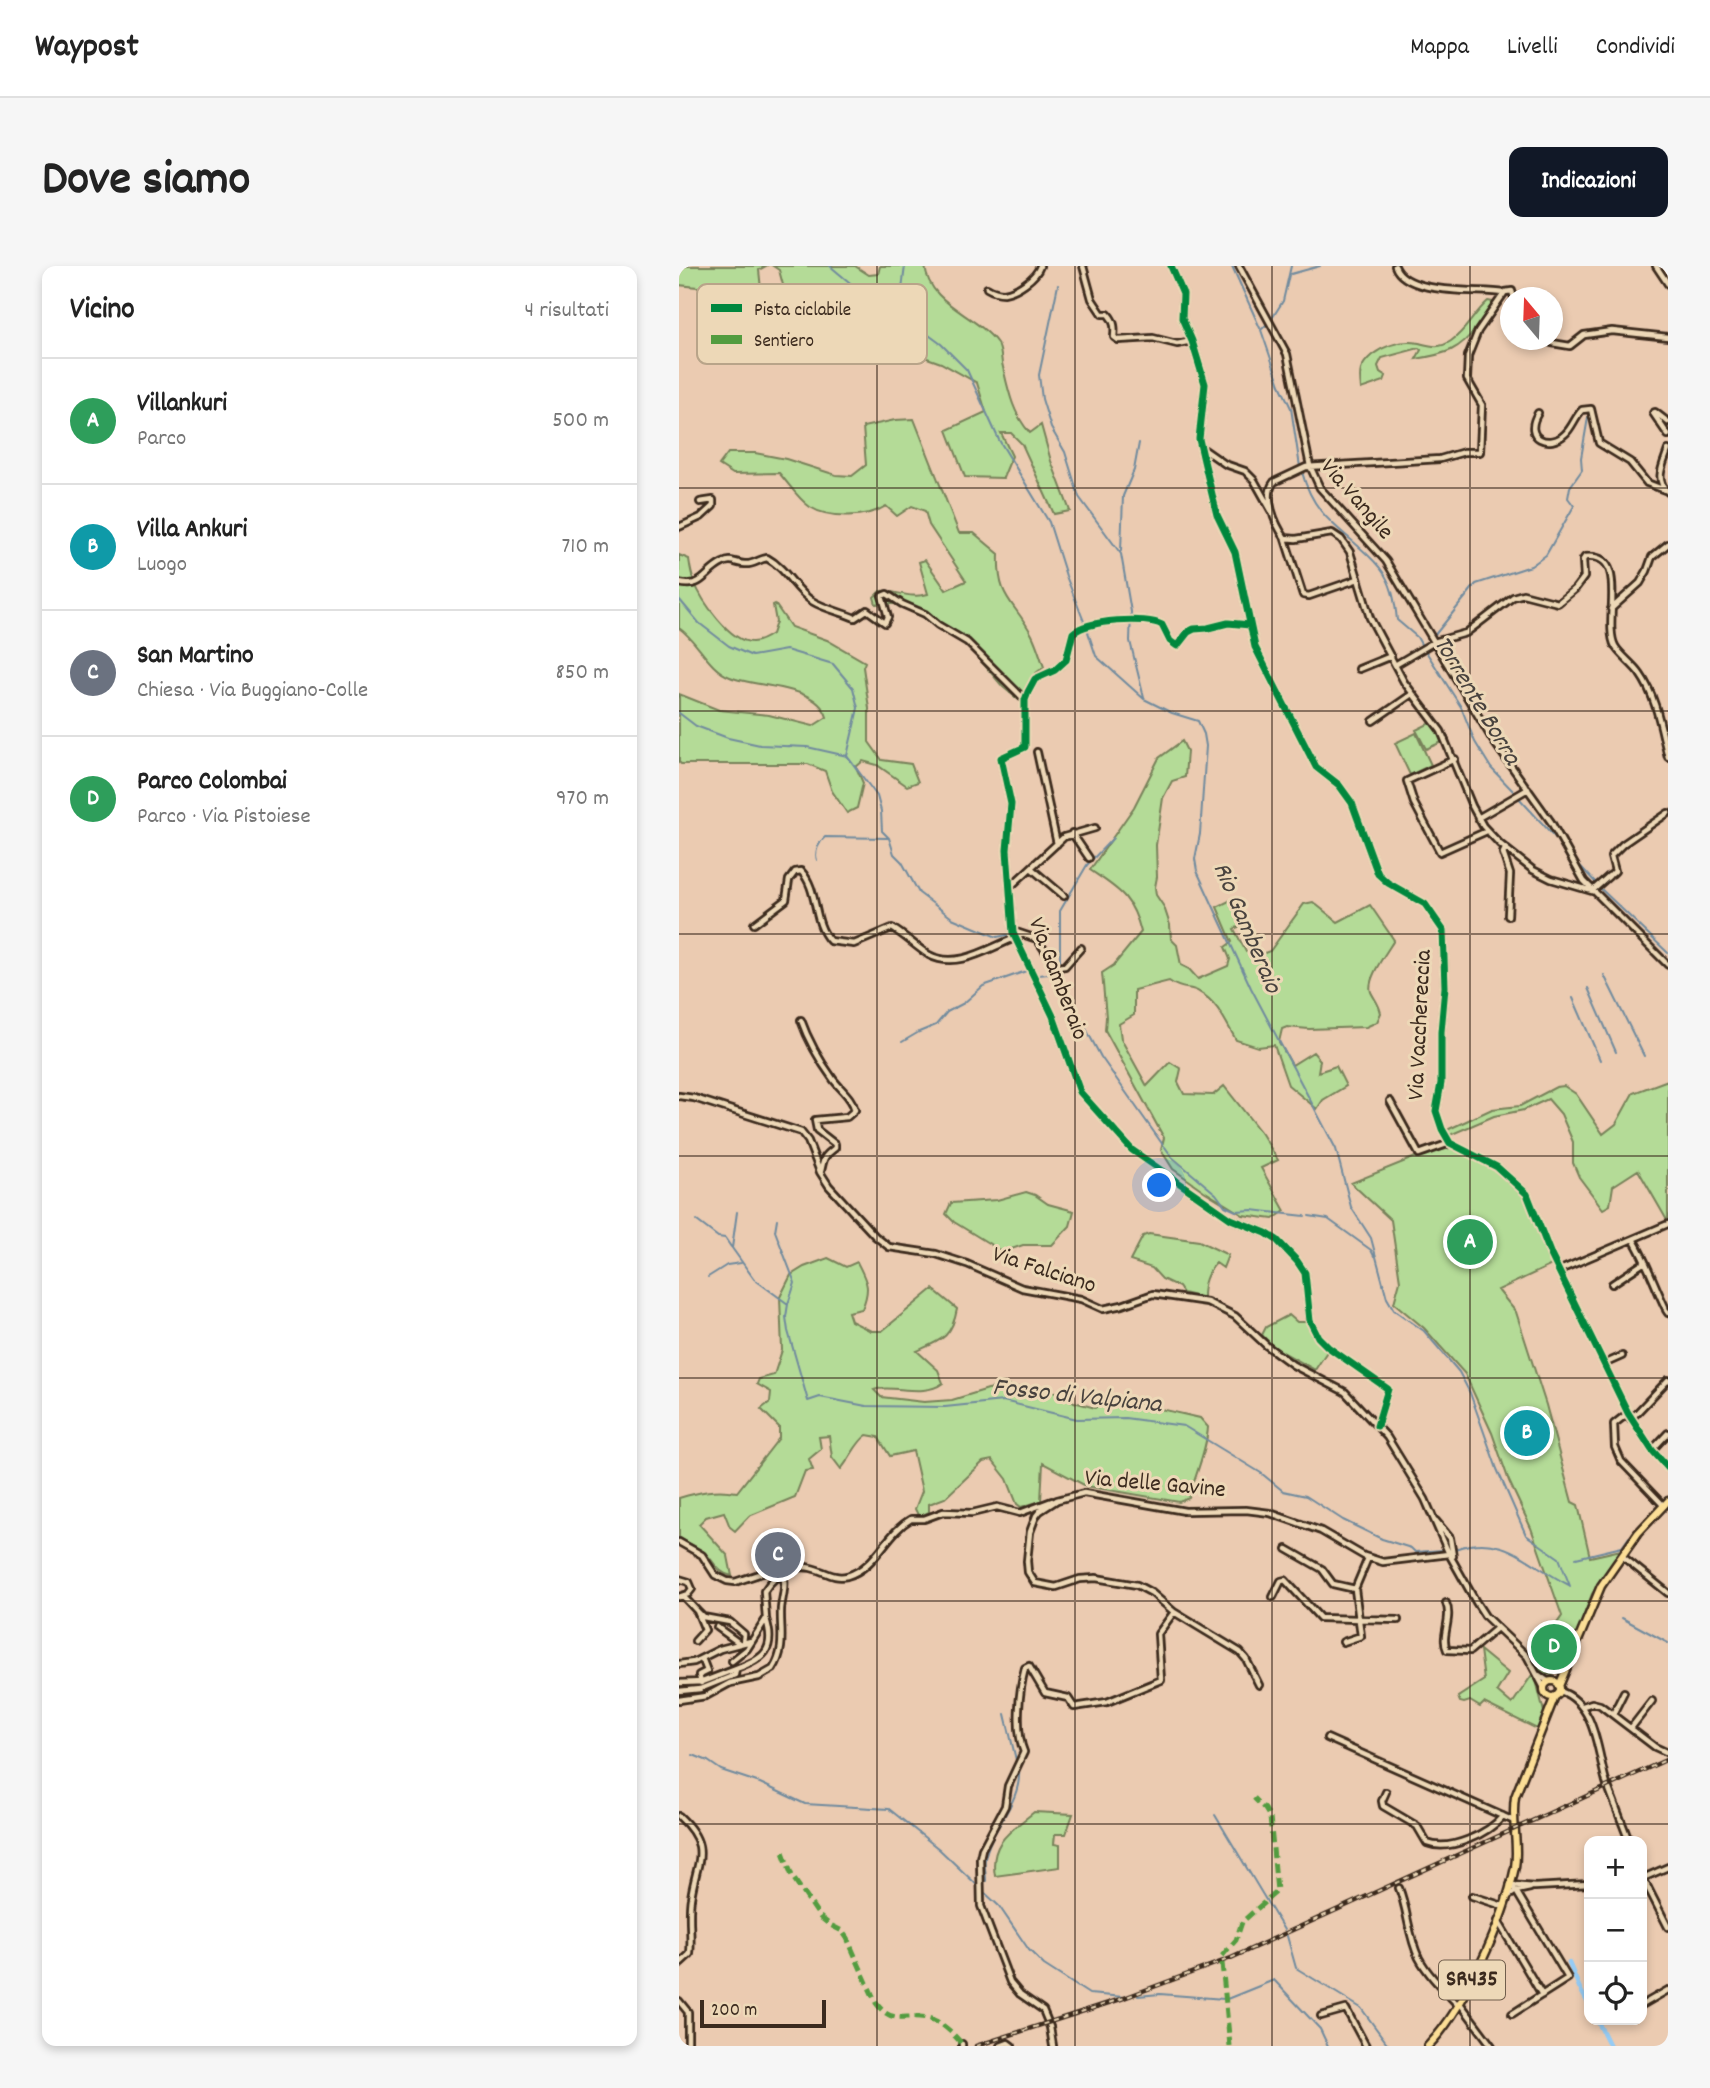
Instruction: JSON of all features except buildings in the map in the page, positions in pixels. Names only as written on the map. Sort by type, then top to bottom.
[{"type":"main road","points":[[1553,1688],[1564,1674],[1598,1591],[1638,1533],[1666,1504]]},
{"type":"main road","name":"SR435","points":[[1428,2046],[1459,2003],[1482,1960],[1504,1903],[1517,1845],[1515,1797],[1547,1718],[1553,1688]]},
{"type":"street","points":[[987,288],[996,292],[1010,291],[1031,279],[1040,266]]},
{"type":"street","points":[[1083,266],[1092,299],[1102,314],[1108,314],[1111,318],[1116,328],[1114,337],[1118,340],[1153,338],[1177,344],[1192,341]]},
{"type":"street","name":"Via Vacchereccia","points":[[1171,266],[1182,294],[1182,318],[1205,384],[1199,434],[1201,446],[1217,515],[1235,552],[1255,647],[1316,767],[1339,785],[1352,803],[1378,874],[1388,883],[1425,904],[1441,924],[1444,935],[1445,987],[1441,1032],[1441,1083],[1436,1111],[1450,1143]]},
{"type":"street","points":[[1239,266],[1289,360],[1308,467],[1440,459],[1464,452],[1480,452],[1482,405],[1467,379],[1468,356],[1478,331],[1500,299]]},
{"type":"street","points":[[1395,266],[1404,278],[1430,286],[1500,293]]},
{"type":"street","points":[[1657,266],[1668,284]]},
{"type":"street","points":[[1563,345],[1570,346],[1584,335],[1612,331],[1668,337]]},
{"type":"street","points":[[1538,413],[1532,423],[1532,431],[1543,441],[1551,441],[1565,434],[1582,410],[1591,409],[1599,443],[1630,462],[1647,483],[1666,491]]},
{"type":"street","points":[[1668,422],[1660,414],[1653,413],[1668,435]]},
{"type":"street","points":[[1201,446],[1220,461],[1233,468],[1241,468],[1249,474],[1276,519]]},
{"type":"street","points":[[1666,491],[1661,485],[1660,475],[1668,450]]},
{"type":"street","name":"Via Vangile","points":[[1592,891],[1544,876],[1522,863],[1487,831],[1478,818],[1455,759],[1437,725],[1412,694],[1370,618],[1350,552],[1336,534],[1285,538],[1276,519],[1269,490],[1278,479],[1308,467],[1320,488],[1386,561],[1492,739],[1552,822],[1582,879],[1668,965]]},
{"type":"street","points":[[679,527],[701,517],[713,506],[713,500],[700,502]]},
{"type":"street","points":[[1285,538],[1303,595],[1309,596],[1358,579]]},
{"type":"street","points":[[1611,610],[1640,583],[1652,557],[1668,544]]},
{"type":"street","points":[[1395,665],[1434,642],[1466,633],[1513,597],[1523,594],[1558,603],[1575,589],[1584,577],[1583,560],[1588,556],[1602,558],[1607,562],[1614,585],[1611,610],[1613,642],[1642,676],[1648,688],[1656,707],[1668,757]]},
{"type":"street","points":[[679,583],[698,584],[725,561],[746,564],[767,558],[785,570],[816,603],[855,618],[867,610],[885,623],[888,617],[882,596],[887,594],[925,614],[967,642],[1025,701],[1035,679],[1055,670],[1066,660],[1073,633],[1083,626],[1150,621],[1162,625],[1170,641],[1177,646],[1188,632],[1194,629],[1228,623],[1250,625]]},
{"type":"street","points":[[1359,669],[1391,656]]},
{"type":"street","points":[[1373,721],[1412,694]]},
{"type":"street","name":"Via Gamberaio","points":[[1025,701],[1025,747],[1001,758],[1011,800],[1007,847],[1013,931],[1053,1016],[1080,1092],[1132,1150],[1231,1219],[1268,1234],[1295,1258],[1306,1278],[1310,1321],[1315,1333],[1328,1348],[1388,1390],[1377,1426]]},
{"type":"street","points":[[1037,752],[1057,844]]},
{"type":"street","points":[[1455,759],[1406,781],[1413,799],[1440,852],[1487,831]]},
{"type":"street","points":[[1478,818],[1528,788]]},
{"type":"street","points":[[1592,891],[1615,871],[1611,856],[1623,844],[1668,813]]},
{"type":"street","points":[[1010,887],[1057,844],[1072,834],[1095,828]]},
{"type":"street","points":[[1072,834],[1089,858]]},
{"type":"street","points":[[1505,849],[1503,853],[1510,880],[1508,916]]},
{"type":"street","points":[[1031,868],[1063,896]]},
{"type":"street","points":[[754,924],[786,900],[789,880],[795,872],[800,871],[809,887],[823,933],[830,941],[854,944],[892,928],[932,956],[954,960],[977,954],[1015,937]]},
{"type":"street","points":[[1578,887],[1582,879]]},
{"type":"street","points":[[1013,931],[1037,939],[1056,967],[1065,966],[1081,948]]},
{"type":"street","points":[[801,1020],[832,1079],[854,1104],[855,1110],[847,1117],[815,1120],[817,1130],[835,1144],[835,1148],[825,1155],[820,1172]]},
{"type":"street","name":"Via Falciano","points":[[679,1096],[694,1098],[797,1129],[806,1138],[829,1186],[875,1236],[895,1250],[947,1258],[1022,1288],[1081,1299],[1103,1308],[1116,1307],[1153,1294],[1188,1298],[1217,1306],[1241,1320],[1286,1360],[1345,1392],[1377,1426],[1417,1486],[1449,1554],[1481,1610],[1527,1656],[1536,1671],[1553,1688]]},
{"type":"street","points":[[1390,1101],[1419,1154],[1450,1143],[1497,1167],[1527,1194],[1552,1255],[1628,1413],[1652,1450],[1668,1468]]},
{"type":"street","points":[[1560,1270],[1668,1224]]},
{"type":"street","points":[[1633,1239],[1666,1310]]},
{"type":"street","points":[[1612,1284],[1645,1262]]},
{"type":"street","points":[[1604,1364],[1622,1356]]},
{"type":"street","points":[[1632,1419],[1668,1380]]},
{"type":"street","points":[[1628,1413],[1614,1424],[1615,1447],[1621,1461],[1666,1504]]},
{"type":"street","points":[[1652,1450],[1668,1433]]},
{"type":"street","name":"Via delle Gavine","points":[[679,1542],[702,1555],[715,1575],[727,1581],[736,1582],[777,1568],[782,1573],[807,1568],[840,1577],[864,1569],[908,1520],[928,1518],[943,1512],[972,1513],[997,1507],[1020,1513],[1084,1493],[1185,1511],[1246,1510],[1270,1513],[1321,1531],[1368,1558],[1390,1562],[1449,1554]]},
{"type":"street","name":"Via delle Gavine","points":[[1056,1501],[1040,1511],[1030,1532],[1027,1568],[1035,1583],[1056,1587],[1085,1578],[1120,1580],[1146,1589],[1174,1612],[1240,1652],[1259,1685]]},
{"type":"street","points":[[1433,1518],[1450,1538],[1453,1561]]},
{"type":"street","points":[[1287,1549],[1322,1569],[1333,1584],[1355,1588]]},
{"type":"street","points":[[1621,1555],[1668,1593]]},
{"type":"street","points":[[1343,1642],[1361,1636],[1355,1588],[1368,1558]]},
{"type":"street","points":[[679,1684],[701,1683],[755,1662],[767,1651],[769,1634],[765,1591],[772,1580],[782,1573],[785,1583],[781,1609],[783,1639],[779,1658],[773,1669],[759,1677],[730,1683],[706,1696],[679,1700]]},
{"type":"street","points":[[679,1579],[690,1584],[692,1591],[684,1596],[697,1611],[703,1617],[733,1624],[744,1634],[741,1643]]},
{"type":"street","points":[[1273,1597],[1281,1581],[1285,1580],[1320,1618],[1398,1620]]},
{"type":"street","points":[[1446,1603],[1450,1612],[1445,1644],[1447,1650],[1468,1652],[1497,1628]]},
{"type":"street","points":[[695,1641],[705,1630],[697,1611]]},
{"type":"street","points":[[1053,2046],[1050,2027],[1043,2010],[1020,1994],[1010,1982],[981,1903],[982,1849],[1005,1806],[1008,1786],[1024,1752],[1020,1743],[1019,1696],[1025,1668],[1029,1666],[1045,1693],[1067,1698],[1074,1707],[1107,1702],[1161,1680],[1158,1634],[1174,1612]]},
{"type":"street","points":[[733,1661],[747,1649],[766,1619]]},
{"type":"street","points":[[717,1628],[741,1643]]},
{"type":"street","points":[[679,1664],[753,1640]]},
{"type":"street","points":[[701,1683],[699,1675],[707,1671],[702,1658]]},
{"type":"street","points":[[679,1691],[706,1687],[735,1675],[736,1669]]},
{"type":"street","points":[[1553,1688],[1583,1706],[1608,1787],[1627,1836]]},
{"type":"street","points":[[1613,1714],[1624,1692]]},
{"type":"street","points":[[1631,1728],[1652,1701]]},
{"type":"street","points":[[1583,1706],[1598,1704],[1657,1749],[1668,1753]]},
{"type":"street","points":[[1327,1738],[1514,1821]]},
{"type":"street","points":[[1386,1792],[1381,1803],[1383,1806],[1412,1822],[1427,1843],[1440,1847],[1453,1845],[1496,1825],[1503,1816]]},
{"type":"street","points":[[679,1816],[693,1832],[701,1856],[691,1902],[690,1954],[679,1964]]},
{"type":"street","points":[[1647,1878],[1668,1867]]},
{"type":"street","points":[[1512,1875],[1520,1882],[1535,1887]]},
{"type":"street","points":[[1510,1885],[1535,1887],[1584,1884]]},
{"type":"street","points":[[1510,1885],[1569,1978],[1512,2014]]},
{"type":"street","points":[[1472,1896],[1504,1903],[1516,1891],[1535,1887]]},
{"type":"street","points":[[1399,1888],[1418,1957],[1459,2003],[1492,2046]]},
{"type":"street","points":[[1647,1888],[1668,1927]]},
{"type":"street","points":[[1498,1920],[1542,1995]]},
{"type":"street","points":[[1647,2003],[1668,1990]]},
{"type":"street","points":[[679,2001],[688,2012],[688,2046]]},
{"type":"street","points":[[1321,2016],[1346,2009],[1365,2045]]},
{"type":"street","points":[[1000,2046],[1008,2043],[1012,2046]]},
{"type":"green space","points":[[679,266],[766,266],[759,270],[760,284],[697,284],[697,287],[679,285]]},
{"type":"green space","points":[[773,266],[855,266],[869,275],[878,274],[880,266],[925,266],[928,279],[944,300],[988,333],[998,345],[1015,409],[1030,433],[1041,425],[1070,511],[1054,514],[1022,444],[1011,433],[1001,433],[1012,456],[1003,478],[965,477],[947,430],[986,412],[977,383],[927,358],[927,284],[783,284],[779,270]]},
{"type":"green space","points":[[1488,301],[1493,302],[1487,314],[1458,346],[1444,353],[1416,359],[1421,350],[1419,348],[1382,358],[1378,366],[1380,372],[1386,376],[1384,381],[1361,389],[1362,366],[1377,351],[1400,343],[1413,342],[1435,346],[1447,344],[1462,332]]},
{"type":"green space","points":[[914,419],[959,533],[974,533],[999,554],[1004,591],[1037,647],[1044,667],[1036,673],[1021,702],[1003,687],[970,648],[922,615],[897,604],[876,604],[874,597],[880,591],[916,596],[928,594],[919,562],[925,560],[946,590],[966,581],[929,525],[925,511],[912,506],[897,516],[886,506],[859,515],[827,514],[806,504],[779,473],[733,474],[719,465],[728,453],[755,453],[786,459],[836,475],[852,476],[866,465],[863,427]]},
{"type":"green space","points":[[679,555],[689,559],[698,589],[717,619],[743,640],[760,641],[772,634],[776,622],[775,604],[791,627],[827,640],[865,662],[863,667],[869,708],[869,742],[882,760],[911,764],[918,782],[907,786],[877,765],[863,761],[856,767],[863,783],[857,808],[847,813],[832,791],[825,771],[808,764],[681,764],[679,694],[719,710],[769,715],[813,726],[827,717],[821,706],[811,698],[785,689],[742,681],[715,668],[679,628]]},
{"type":"green space","points":[[1432,722],[1442,742],[1426,749],[1416,730]]},
{"type":"green space","points":[[1416,733],[1431,765],[1410,775],[1395,743]]},
{"type":"green space","points":[[1182,741],[1187,751],[1185,777],[1172,781],[1163,798],[1156,845],[1155,887],[1170,925],[1171,939],[1177,945],[1181,965],[1198,979],[1228,966],[1230,959],[1225,947],[1232,942],[1217,907],[1233,899],[1246,923],[1234,929],[1246,952],[1259,955],[1270,951],[1304,904],[1313,902],[1338,922],[1370,905],[1394,940],[1371,980],[1371,992],[1381,1013],[1377,1022],[1366,1027],[1282,1029],[1279,1042],[1292,1065],[1313,1052],[1320,1060],[1318,1072],[1336,1066],[1346,1086],[1323,1100],[1317,1109],[1288,1085],[1274,1045],[1258,1047],[1236,1040],[1216,1007],[1206,996],[1195,990],[1169,981],[1134,990],[1134,1015],[1119,1024],[1121,1039],[1147,1086],[1170,1062],[1181,1069],[1178,1082],[1184,1094],[1213,1095],[1224,1086],[1262,1134],[1278,1160],[1261,1168],[1285,1211],[1273,1219],[1243,1215],[1173,1169],[1161,1150],[1164,1138],[1105,1030],[1102,973],[1114,965],[1141,932],[1129,902],[1090,870],[1134,807],[1159,758]]},
{"type":"green space","points":[[1668,1080],[1668,1222],[1638,1170],[1613,1186],[1610,1205],[1603,1209],[1579,1177],[1573,1163],[1573,1142],[1561,1114],[1548,1099],[1524,1110],[1494,1116],[1450,1135],[1447,1130],[1492,1109],[1520,1106],[1556,1087],[1564,1086],[1576,1094],[1603,1134],[1616,1124],[1633,1093]]},
{"type":"green space","points":[[1454,1147],[1507,1177],[1525,1195],[1554,1264],[1498,1290],[1516,1312],[1546,1405],[1572,1502],[1578,1505],[1590,1557],[1621,1550],[1592,1594],[1563,1670],[1552,1675],[1543,1673],[1536,1667],[1537,1661],[1530,1655],[1546,1639],[1562,1616],[1531,1528],[1465,1374],[1424,1328],[1394,1303],[1400,1281],[1391,1220],[1351,1183],[1418,1156]]},
{"type":"green space","points":[[1026,1192],[1048,1204],[1074,1211],[1070,1226],[1052,1245],[1023,1245],[1003,1252],[954,1222],[946,1214],[951,1203],[997,1200]]},
{"type":"green space","points":[[1149,1234],[1199,1241],[1228,1255],[1223,1268],[1216,1263],[1210,1271],[1204,1283],[1203,1298],[1183,1293],[1179,1287],[1162,1279],[1152,1268],[1130,1261],[1143,1236]]},
{"type":"green space","points":[[828,1258],[846,1267],[857,1262],[867,1290],[862,1309],[848,1312],[851,1321],[871,1331],[882,1331],[933,1289],[957,1309],[949,1332],[933,1344],[917,1351],[938,1370],[943,1383],[927,1390],[874,1390],[881,1397],[924,1402],[952,1400],[1006,1386],[1056,1392],[1074,1402],[1095,1408],[1106,1399],[1117,1399],[1200,1418],[1208,1427],[1207,1435],[1189,1498],[1179,1502],[1086,1486],[1043,1463],[1041,1501],[1021,1507],[1017,1504],[1007,1479],[992,1460],[983,1462],[945,1498],[929,1504],[929,1512],[919,1517],[915,1509],[922,1491],[913,1451],[890,1456],[878,1437],[867,1435],[841,1469],[832,1457],[829,1436],[819,1437],[821,1449],[809,1459],[813,1470],[805,1471],[795,1497],[749,1516],[735,1531],[730,1527],[724,1512],[706,1517],[699,1524],[728,1556],[732,1576],[723,1572],[705,1553],[679,1537],[679,1498],[708,1491],[737,1492],[779,1438],[779,1427],[761,1409],[770,1402],[771,1392],[757,1384],[759,1379],[774,1375],[782,1350],[780,1297],[791,1275]]},
{"type":"green space","points":[[1289,1315],[1297,1322],[1307,1322],[1312,1335],[1328,1350],[1315,1370],[1275,1348],[1262,1335],[1266,1327]]},
{"type":"green space","points":[[1480,1650],[1508,1673],[1497,1691],[1512,1704],[1534,1672],[1545,1716],[1539,1730],[1484,1703],[1480,1707],[1470,1701],[1460,1702],[1458,1697],[1484,1680]]},
{"type":"green space","points":[[1034,1812],[1073,1814],[1066,1834],[1055,1834],[1054,1844],[1060,1845],[1060,1867],[995,1876],[995,1854],[999,1846],[1010,1832]]},
{"type":"waterway","name":"Rio Gamberaio","points":[[830,266],[851,284]]},
{"type":"waterway","points":[[903,284],[905,266]]},
{"type":"waterway","points":[[1232,266],[1260,328]]},
{"type":"waterway","name":"Torrente Borra","points":[[1271,320],[1283,301],[1291,266]]},
{"type":"waterway","points":[[1291,274],[1320,266]]},
{"type":"waterway","points":[[1058,285],[1039,375],[1042,399],[1051,428],[1065,452],[1079,497],[1121,554],[1131,612],[1130,641],[1144,698]]},
{"type":"waterway","name":"Torrente Borra","points":[[1267,324],[1261,330],[1291,408],[1300,467]]},
{"type":"waterway","name":"Rio Gamberaio","points":[[927,334],[967,370],[999,440],[1049,522],[1085,624]]},
{"type":"waterway","points":[[1434,636],[1476,584],[1531,566],[1546,555],[1574,506],[1568,498],[1570,487],[1582,470],[1581,458],[1589,412]]},
{"type":"waterway","points":[[1121,551],[1123,496],[1134,470],[1139,443]]},
{"type":"waterway","name":"Torrente Borra","points":[[1302,472],[1316,504],[1335,526],[1380,568],[1392,592],[1397,620],[1417,637],[1422,646]]},
{"type":"waterway","points":[[679,599],[699,623],[729,646],[752,656],[786,650],[833,664],[853,688],[858,708],[847,756]]},
{"type":"waterway","name":"Rio Gamberaio","points":[[1087,629],[1096,656],[1144,699],[1172,713],[1198,721],[1206,746],[1200,834],[1195,859],[1197,871],[1251,988],[1336,1149],[1351,1207],[1371,1238],[1387,1298],[1394,1310],[1424,1331],[1459,1372],[1470,1393],[1497,1469],[1526,1535],[1559,1558],[1570,1586]]},
{"type":"waterway","name":"Torrente Borra","points":[[1425,650],[1461,707],[1475,742],[1491,768],[1515,793]]},
{"type":"waterway","points":[[679,713],[696,726],[728,738],[760,745],[807,747],[847,756],[877,796],[882,831],[889,838],[894,854],[902,862],[919,893],[952,918],[997,937],[1011,934]]},
{"type":"waterway","name":"Torrente Borra","points":[[1518,797],[1562,845]]},
{"type":"waterway","points":[[817,860],[818,847],[825,837],[888,838]]},
{"type":"waterway","points":[[1113,838],[1087,865],[1060,911],[1060,973],[1064,988],[1101,1057],[1163,1145]]},
{"type":"waterway","name":"Torrente Borra","points":[[1572,857],[1596,883]]},
{"type":"waterway","name":"Torrente Borra","points":[[1600,888],[1668,953]]},
{"type":"waterway","points":[[1028,938],[1041,947]]},
{"type":"waterway","points":[[1045,955],[1059,972]]},
{"type":"waterway","points":[[902,1042],[936,1025],[947,1012],[964,1003],[983,986],[1032,969],[1038,975],[1059,973]]},
{"type":"waterway","points":[[1604,975],[1644,1056]]},
{"type":"waterway","points":[[1588,988],[1616,1052]]},
{"type":"waterway","points":[[1573,998],[1600,1060]]},
{"type":"waterway","points":[[1165,1147],[1172,1157],[1216,1194],[1225,1206],[1236,1211],[1252,1210],[1305,1216]]},
{"type":"waterway","name":"Fosso di Valpiana","points":[[737,1212],[732,1248],[754,1279],[788,1304],[788,1331],[808,1401],[820,1397],[866,1406],[945,1407],[1003,1401],[1077,1419],[1125,1418],[1184,1426],[1261,1473],[1283,1491],[1306,1496],[1343,1520],[1382,1539],[1411,1548],[1415,1552],[1443,1550]]},
{"type":"waterway","points":[[1309,1216],[1328,1219],[1371,1250],[1374,1256]]},
{"type":"waterway","points":[[777,1219],[775,1231],[795,1283],[788,1304]]},
{"type":"waterway","points":[[697,1221],[718,1237],[725,1238],[731,1247]]},
{"type":"waterway","points":[[708,1277],[727,1265],[741,1263]]},
{"type":"waterway","points":[[1576,1558],[1622,1547],[1629,1537]]},
{"type":"waterway","points":[[1455,1549],[1488,1544],[1502,1547],[1569,1585]]},
{"type":"waterway","points":[[1622,1618],[1668,1643]]},
{"type":"waterway","points":[[1005,1714],[1016,1760]]},
{"type":"waterway","points":[[693,1755],[721,1770],[760,1783],[805,1804],[889,1809],[939,1849],[978,1886]]},
{"type":"waterway","points":[[986,1881],[985,1862],[988,1847],[1016,1793],[1019,1769]]},
{"type":"waterway","points":[[1215,1815],[1284,1930]]},
{"type":"waterway","points":[[984,1892],[999,1906],[1029,1950],[1044,1965],[1089,1994],[1124,1997]]},
{"type":"waterway","points":[[1287,1936],[1296,1968],[1361,2008],[1389,2046]]},
{"type":"waterway","points":[[1569,1963],[1584,1996]]},
{"type":"waterway","points":[[1227,1999],[1274,1980],[1320,2029],[1328,2046]]},
{"type":"waterway","points":[[1138,1996],[1160,1994],[1224,1999]]},
{"type":"waterway","points":[[1600,2025],[1610,2046]]},
{"type":"railway","points":[[976,2046],[1124,1998],[1231,1958],[1668,1759]]},
{"type":"marked path","points":[[1222,1956],[1236,1940],[1242,1922],[1277,1891],[1270,1817],[1254,1798]]},
{"type":"marked path","points":[[783,1852],[792,1876],[820,1917],[842,1931],[847,1938],[876,2003],[882,2010],[894,2017],[932,2019],[962,2044]]},
{"type":"marked path","points":[[1222,1963],[1230,2046]]},
{"type":"cycle path","points":[[1171,266],[1183,294],[1182,318],[1205,384],[1199,439],[1217,515],[1235,552],[1255,647],[1316,767],[1339,785],[1352,803],[1378,874],[1388,883],[1425,904],[1443,930],[1445,987],[1441,1032],[1441,1083],[1436,1111],[1442,1129],[1450,1143],[1497,1167],[1527,1194],[1551,1255],[1628,1413],[1652,1450],[1668,1468]]},
{"type":"cycle path","points":[[1250,625],[1228,623],[1194,629],[1188,632],[1177,646],[1170,641],[1162,625],[1154,622],[1131,620],[1091,625],[1073,633],[1066,660],[1055,670],[1035,679],[1025,700],[1025,747],[1001,758],[1011,804],[1007,850],[1013,933],[1053,1016],[1080,1092],[1132,1150],[1231,1219],[1277,1240],[1297,1261],[1305,1273],[1310,1321],[1318,1337],[1388,1389],[1377,1426]]},
{"type":"place","name":"Villankuri","points":[[1470,1242]]},
{"type":"place","name":"Villa Ankuri","points":[[1527,1433]]},
{"type":"place","name":"San Martino","points":[[778,1555]]},
{"type":"place","name":"Parco Colombai","points":[[1554,1647]]}]
